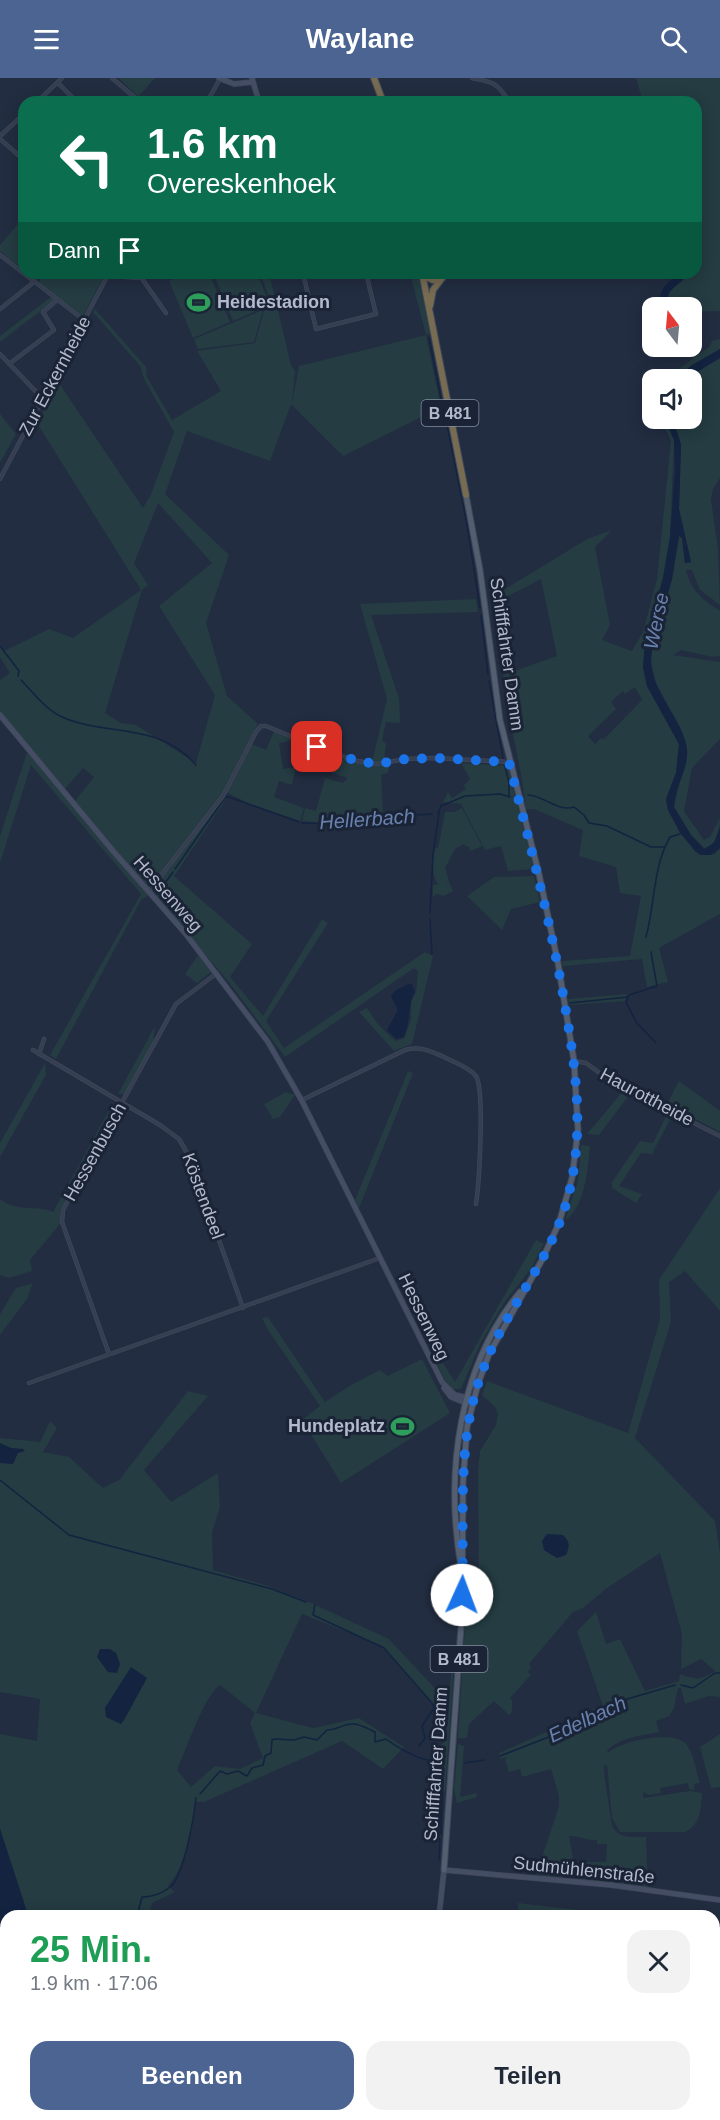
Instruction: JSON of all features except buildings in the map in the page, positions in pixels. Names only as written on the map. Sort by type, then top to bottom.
[{"type":"highway","points":[[374,78],[381,96]]},
{"type":"highway","name":"Schifffahrter Damm","points":[[423,279],[466,495]]},
{"type":"highway","name":"B 481","points":[[429,309],[433,290],[442,279]]},
{"type":"main road","name":"Schifffahrter Damm","points":[[444,1870],[463,1578],[464,1459],[473,1402],[489,1354],[560,1223],[572,1178],[578,1130],[574,1061],[558,963],[541,882],[509,762],[495,693],[481,578],[466,495]]},
{"type":"main road","name":"Schifffahrter Damm","points":[[463,1578],[458,1539],[456,1472],[460,1429],[466,1401],[477,1364],[493,1330],[531,1279]]},
{"type":"street","points":[[44,96],[62,78]]},
{"type":"street","points":[[112,78],[133,96]]},
{"type":"street","points":[[210,96],[220,78],[234,84],[253,80],[257,96]]},
{"type":"street","points":[[472,78],[490,82],[501,88],[506,96]]},
{"type":"street","points":[[58,83],[71,96]]},
{"type":"street","points":[[18,120],[0,137],[18,154]]},
{"type":"street","points":[[0,255],[18,269]]},
{"type":"street","points":[[0,265],[6,260]]},
{"type":"street","points":[[30,279],[84,320]]},
{"type":"street","name":"Zur Eckernheide","points":[[0,479],[107,279]]},
{"type":"street","points":[[144,279],[166,313]]},
{"type":"street","points":[[304,279],[316,328],[376,314],[367,279]]},
{"type":"street","points":[[0,309],[34,282]]},
{"type":"street","points":[[9,364],[54,330],[43,312],[57,300]]},
{"type":"street","points":[[0,354],[43,399]]},
{"type":"street","name":"Hessenweg","points":[[0,715],[149,891],[217,974],[268,1042],[302,1101],[442,1382],[453,1394],[466,1401]]},
{"type":"street","points":[[149,891],[223,796],[261,726],[350,758],[377,764],[406,759],[434,758],[509,762]]},
{"type":"street","name":"Hessenbusch","points":[[109,1354],[62,1222],[62,1215],[66,1203],[177,1004],[217,974]]},
{"type":"street","points":[[39,1054],[44,1040]]},
{"type":"street","points":[[302,1101],[405,1050],[414,1048],[425,1048],[474,1073],[480,1090],[479,1186],[476,1204]]},
{"type":"street","name":"Köstendeel","points":[[33,1050],[170,1131],[184,1146],[243,1308]]},
{"type":"street","name":"Haurottheide","points":[[574,1061],[586,1063],[612,1082],[720,1136]]},
{"type":"street","points":[[29,1383],[380,1258]]},
{"type":"street","points":[[466,1401],[473,1402]]},
{"type":"street","name":"Sudmühlenstraße","points":[[444,1870],[611,1885],[720,1900]]},
{"type":"street","name":"Schifffahrter Damm","points":[[440,1910],[444,1870]]},
{"type":"green space","points":[[119,78],[155,78],[139,96]]},
{"type":"green space","points":[[636,78],[720,78],[720,311],[702,312],[702,297],[668,297],[673,288],[684,279],[702,279],[702,96],[641,96]]},
{"type":"green space","points":[[18,224],[17,265],[0,251],[0,245]]},
{"type":"green space","points":[[41,279],[102,279],[83,316],[38,283]]},
{"type":"green space","name":"Heidestadion","points":[[212,279],[230,322],[193,338],[169,281]]},
{"type":"green space","name":"Heidestadion","points":[[216,279],[259,279],[270,305],[233,321]]},
{"type":"green space","points":[[262,279],[270,279],[291,365],[295,371],[292,403],[299,366],[426,335],[441,407],[343,456],[291,404],[270,461],[187,431],[165,494],[229,555],[206,623],[227,696],[258,724],[221,795],[149,889],[75,801],[94,777],[83,768],[65,789],[0,713],[0,680],[10,673],[0,657],[0,644],[4,651],[49,629],[73,638],[141,590],[37,423],[59,383],[143,508],[151,494],[174,432],[144,379],[140,366],[93,312],[95,309],[146,367],[147,377],[172,420],[221,391],[197,351],[255,343],[264,311],[272,305]],"holes":[[[158,503],[212,563],[159,606],[215,695],[196,763],[136,725],[121,723],[105,713],[142,590],[148,585],[134,563]]]},
{"type":"green space","points":[[412,279],[419,279],[430,334],[426,335]]},
{"type":"green space","points":[[51,297],[55,300],[0,342],[0,336]]},
{"type":"green space","points":[[263,310],[254,342],[198,349],[194,339]]},
{"type":"green space","points":[[80,324],[43,395],[40,395],[71,332]]},
{"type":"green space","points":[[720,339],[720,349],[688,369],[679,369],[695,357],[702,357],[702,352],[709,347],[712,341]]},
{"type":"green space","points":[[720,358],[720,478],[713,489],[711,500],[718,549],[720,605],[700,590],[692,570],[686,570],[698,594],[720,611],[720,656],[712,657],[681,650],[673,655],[720,662],[720,739],[692,768],[684,811],[704,840],[710,837],[720,818],[717,836],[705,849],[691,835],[674,807],[687,750],[681,730],[656,683],[651,662],[652,650],[672,579],[679,536],[682,538],[685,563],[691,562],[679,509],[681,445],[676,429],[702,429],[702,369]]},
{"type":"green space","points":[[0,414],[16,434],[0,463]]},
{"type":"green space","points":[[666,429],[669,429],[674,440],[670,537],[663,578],[645,643],[643,667],[647,686],[679,744],[676,773],[666,799],[668,810],[680,833],[702,855],[715,854],[720,848],[720,914],[659,948],[668,982],[647,987],[642,959],[563,966],[562,961],[630,956],[641,896],[620,893],[616,867],[579,856],[583,830],[534,809],[526,809],[503,675],[557,656],[541,579],[493,604],[491,594],[500,592],[587,539],[612,530],[595,547],[610,625],[602,640],[632,651],[643,632],[657,579],[671,441]],"holes":[[[635,687],[642,700],[604,739],[601,738],[595,744],[588,736],[616,709],[611,702],[623,691],[625,694]]]},
{"type":"green space","points":[[476,599],[478,612],[371,615],[399,698],[400,723],[386,722],[382,740],[386,744],[384,761],[372,762],[387,699],[360,604]]},
{"type":"green space","points":[[274,731],[291,738],[290,741],[279,743],[283,769],[296,767],[292,785],[279,781],[274,797],[304,808],[300,821],[250,804],[226,792],[252,744],[266,750]]},
{"type":"green space","points":[[27,752],[149,895],[141,900],[56,1059],[50,1055],[141,894],[31,765],[0,863],[0,836]]},
{"type":"green space","points":[[335,754],[377,765],[390,762],[388,773],[381,775],[383,814],[333,821],[302,821],[305,808],[316,811],[325,778],[343,783],[348,778],[327,771],[330,758]]},
{"type":"green space","points":[[461,763],[508,766],[534,869],[508,871],[501,846],[485,850],[461,804],[443,802],[448,792],[452,798],[466,789],[464,785],[470,779]]},
{"type":"green space","points":[[224,797],[226,799],[174,876],[252,944],[230,977],[263,1016],[322,919],[328,923],[266,1021],[284,1048],[425,952],[433,956],[412,1044],[394,1051],[359,1012],[367,1008],[377,1023],[395,1041],[404,1038],[411,1019],[411,1001],[416,992],[418,971],[414,968],[285,1057],[228,981],[151,892]]},
{"type":"green space","points":[[462,808],[482,846],[471,851],[464,844],[455,849],[445,868],[449,881],[445,883],[449,882],[453,891],[444,896],[436,894],[433,898],[433,885],[438,884],[433,871],[434,853],[435,848],[438,848],[445,812],[455,812]]},
{"type":"green space","points":[[534,876],[540,902],[511,909],[502,930],[467,896],[494,877]]},
{"type":"green space","points":[[198,955],[211,972],[197,983],[185,974]]},
{"type":"green space","points":[[627,994],[625,1001],[569,1005],[568,999]]},
{"type":"green space","points":[[155,1026],[153,1042],[125,1094],[118,1094]]},
{"type":"green space","points":[[45,1063],[46,1075],[0,1157],[0,1143]]},
{"type":"green space","points":[[408,1071],[413,1073],[359,1208],[355,1200]]},
{"type":"green space","points":[[679,1081],[720,1111],[720,1132],[667,1104]]},
{"type":"green space","points":[[623,1091],[630,1094],[599,1135],[587,1134]]},
{"type":"green space","points":[[286,1092],[295,1095],[280,1117],[273,1119],[264,1104]]},
{"type":"green space","points":[[113,1103],[116,1108],[60,1211],[60,1224],[30,1260],[32,1271],[9,1278],[0,1275],[0,1199],[13,1206],[53,1212]]},
{"type":"green space","points":[[668,1112],[672,1116],[652,1154],[641,1153],[619,1186],[642,1194],[636,1203],[612,1188],[612,1182],[640,1141],[653,1143]]},
{"type":"green space","points":[[581,1145],[590,1146],[584,1187],[577,1206],[565,1220],[578,1181]]},
{"type":"green space","points":[[720,1188],[720,1311],[685,1271],[669,1282],[671,1322],[635,1438],[715,1521],[720,1553],[720,1697],[709,1696],[685,1704],[681,1688],[678,1688],[674,1708],[669,1716],[656,1721],[659,1732],[624,1740],[607,1751],[608,1753],[634,1741],[658,1737],[679,1739],[685,1743],[693,1756],[700,1783],[694,1784],[694,1790],[689,1789],[688,1783],[660,1788],[661,1793],[649,1795],[643,1792],[643,1798],[690,1791],[702,1793],[699,1816],[694,1825],[685,1832],[620,1832],[612,1818],[607,1765],[604,1766],[612,1826],[622,1835],[646,1837],[648,1888],[578,1880],[577,1873],[583,1862],[606,1862],[607,1844],[597,1844],[597,1840],[573,1836],[569,1836],[572,1865],[576,1865],[573,1876],[563,1875],[562,1878],[536,1875],[559,1806],[559,1796],[551,1769],[522,1777],[520,1769],[509,1772],[505,1760],[507,1757],[500,1759],[499,1753],[603,1706],[577,1631],[596,1612],[606,1644],[620,1639],[645,1691],[679,1681],[680,1674],[697,1678],[715,1671],[701,1659],[681,1669],[682,1634],[660,1553],[607,1588],[583,1608],[573,1612],[529,1664],[531,1668],[528,1672],[531,1675],[510,1698],[512,1712],[509,1715],[494,1701],[469,1724],[467,1738],[458,1738],[466,1609],[481,1608],[478,1471],[480,1451],[496,1425],[498,1414],[495,1407],[482,1395],[487,1381],[628,1433],[660,1319],[659,1280]]},
{"type":"green space","points":[[536,1240],[544,1244],[530,1270],[504,1303],[481,1342],[461,1389],[453,1389],[445,1380],[437,1364],[443,1363],[455,1382]]},
{"type":"green space","points":[[33,1283],[27,1299],[0,1335],[0,1314],[16,1288]]},
{"type":"green space","points":[[268,1317],[325,1402],[380,1370],[388,1376],[422,1359],[450,1413],[341,1483],[302,1420],[320,1406],[268,1330],[262,1318]]},
{"type":"green space","points":[[188,1391],[208,1396],[144,1470],[171,1502],[218,1473],[220,1507],[212,1532],[213,1570],[265,1585],[309,1602],[389,1639],[445,1699],[445,1712],[432,1704],[380,1645],[302,1614],[256,1713],[313,1728],[359,1718],[404,1747],[383,1769],[342,1741],[204,1802],[196,1802],[191,1834],[184,1858],[168,1886],[175,1892],[152,1903],[150,1910],[26,1910],[0,1829],[0,1734],[37,1741],[40,1699],[0,1692],[0,1438],[40,1442],[50,1421],[57,1428],[43,1452],[69,1457],[103,1488],[119,1480]],"holes":[[[220,1685],[255,1713],[250,1723],[263,1758],[240,1769],[215,1766],[191,1787],[177,1770],[202,1711]]]},
{"type":"green space","points":[[453,1648],[455,1648],[445,1794],[434,1768],[436,1750],[446,1740]]},
{"type":"green space","points":[[720,1734],[720,1787],[711,1788],[700,1747]]},
{"type":"green space","points":[[458,1744],[464,1746],[460,1797],[476,1793],[477,1797],[457,1803],[454,1790]]},
{"type":"green space","points":[[518,1903],[578,1910],[518,1910]]},
{"type":"water","points":[[673,279],[683,279],[669,292],[668,297],[660,297],[662,291]]},
{"type":"water","points":[[720,349],[720,358],[702,369],[687,369]]},
{"type":"water","name":"Werse","points":[[669,429],[676,429],[681,445],[679,509],[691,562],[685,563],[682,538],[679,536],[672,579],[652,650],[651,663],[658,687],[686,744],[687,760],[674,807],[691,835],[704,849],[714,843],[720,827],[720,848],[711,855],[700,855],[695,851],[681,834],[668,810],[666,799],[676,773],[679,744],[647,686],[643,667],[645,643],[663,578],[670,537],[675,469],[674,440]]},
{"type":"water","points":[[412,984],[415,992],[408,1026],[404,1037],[396,1039],[387,1030],[398,1010],[391,996],[396,990]]},
{"type":"water","points":[[0,1443],[25,1451],[18,1453],[13,1464],[0,1463]]},
{"type":"water","points":[[547,1534],[563,1535],[569,1544],[566,1555],[557,1558],[544,1550],[542,1541]]},
{"type":"water","points":[[100,1649],[110,1649],[116,1653],[120,1664],[117,1673],[108,1672],[97,1657]]},
{"type":"water","points":[[131,1667],[147,1678],[121,1724],[106,1717],[105,1708]]},
{"type":"water","points":[[0,1829],[26,1910],[0,1910]]},
{"type":"waterway","points":[[429,338],[442,403]]},
{"type":"waterway","points":[[444,409],[467,524],[480,608]]},
{"type":"waterway","points":[[481,615],[488,674]]},
{"type":"waterway","points":[[0,646],[19,671],[18,676]]},
{"type":"waterway","points":[[21,680],[58,715],[75,722],[129,731],[164,741],[196,765]]},
{"type":"waterway","points":[[489,681],[503,758]]},
{"type":"waterway","points":[[505,766],[509,797]]},
{"type":"waterway","name":"Hellerbach","points":[[438,813],[441,806],[465,796],[500,794],[510,797]]},
{"type":"waterway","name":"Hellerbach","points":[[528,795],[556,806],[574,807],[584,815],[589,823],[607,826],[651,847],[665,847]]},
{"type":"waterway","points":[[175,869],[226,796],[299,822]]},
{"type":"waterway","points":[[430,913],[433,855],[439,813]]},
{"type":"waterway","name":"Hellerbach","points":[[302,823],[341,824],[353,819],[432,814]]},
{"type":"waterway","points":[[646,937],[660,860],[670,837],[680,834]]},
{"type":"waterway","points":[[157,894],[173,872]]},
{"type":"waterway","points":[[430,919],[432,954]]},
{"type":"waterway","points":[[651,952],[657,986],[629,995],[626,1002],[636,1022],[656,1043]]},
{"type":"waterway","points":[[570,1003],[628,997]]},
{"type":"waterway","points":[[0,1480],[69,1535],[272,1589],[306,1602]]},
{"type":"waterway","points":[[315,1605],[313,1615],[384,1648],[432,1703],[434,1708],[422,1726],[425,1738],[419,1746]]},
{"type":"waterway","name":"Edelbach","points":[[681,1685],[693,1688],[715,1673],[720,1673]]},
{"type":"waterway","name":"Edelbach","points":[[500,1756],[559,1733],[588,1716],[603,1713],[624,1700],[675,1685]]},
{"type":"waterway","name":"Edelbach","points":[[200,1794],[220,1771],[227,1774],[238,1771],[247,1776],[252,1768],[263,1765],[265,1756],[271,1753],[272,1740],[294,1740],[304,1737],[317,1740],[327,1730],[349,1724],[358,1724],[375,1732],[375,1742],[386,1739],[401,1749],[430,1760]]},
{"type":"waterway","name":"Edelbach","points":[[434,1760],[444,1759]]},
{"type":"waterway","name":"Edelbach","points":[[465,1763],[484,1760]]},
{"type":"waterway","points":[[441,1834],[443,1779]]},
{"type":"waterway","name":"Edelbach","points":[[139,1910],[142,1897],[162,1892],[177,1878],[189,1838],[196,1798]]},
{"type":"waterway","points":[[439,1860],[440,1839]]},
{"type":"place","name":"Heidestadion","points":[[199,302]]},
{"type":"place","name":"Hundeplatz","points":[[403,1426]]},
{"type":"route","points":[[317,747],[357,761],[377,764],[406,759],[434,758],[509,762],[539,874],[573,1050],[578,1101],[578,1130],[570,1192],[549,1248],[510,1314],[483,1368],[470,1415],[464,1459],[462,1595]]}]
